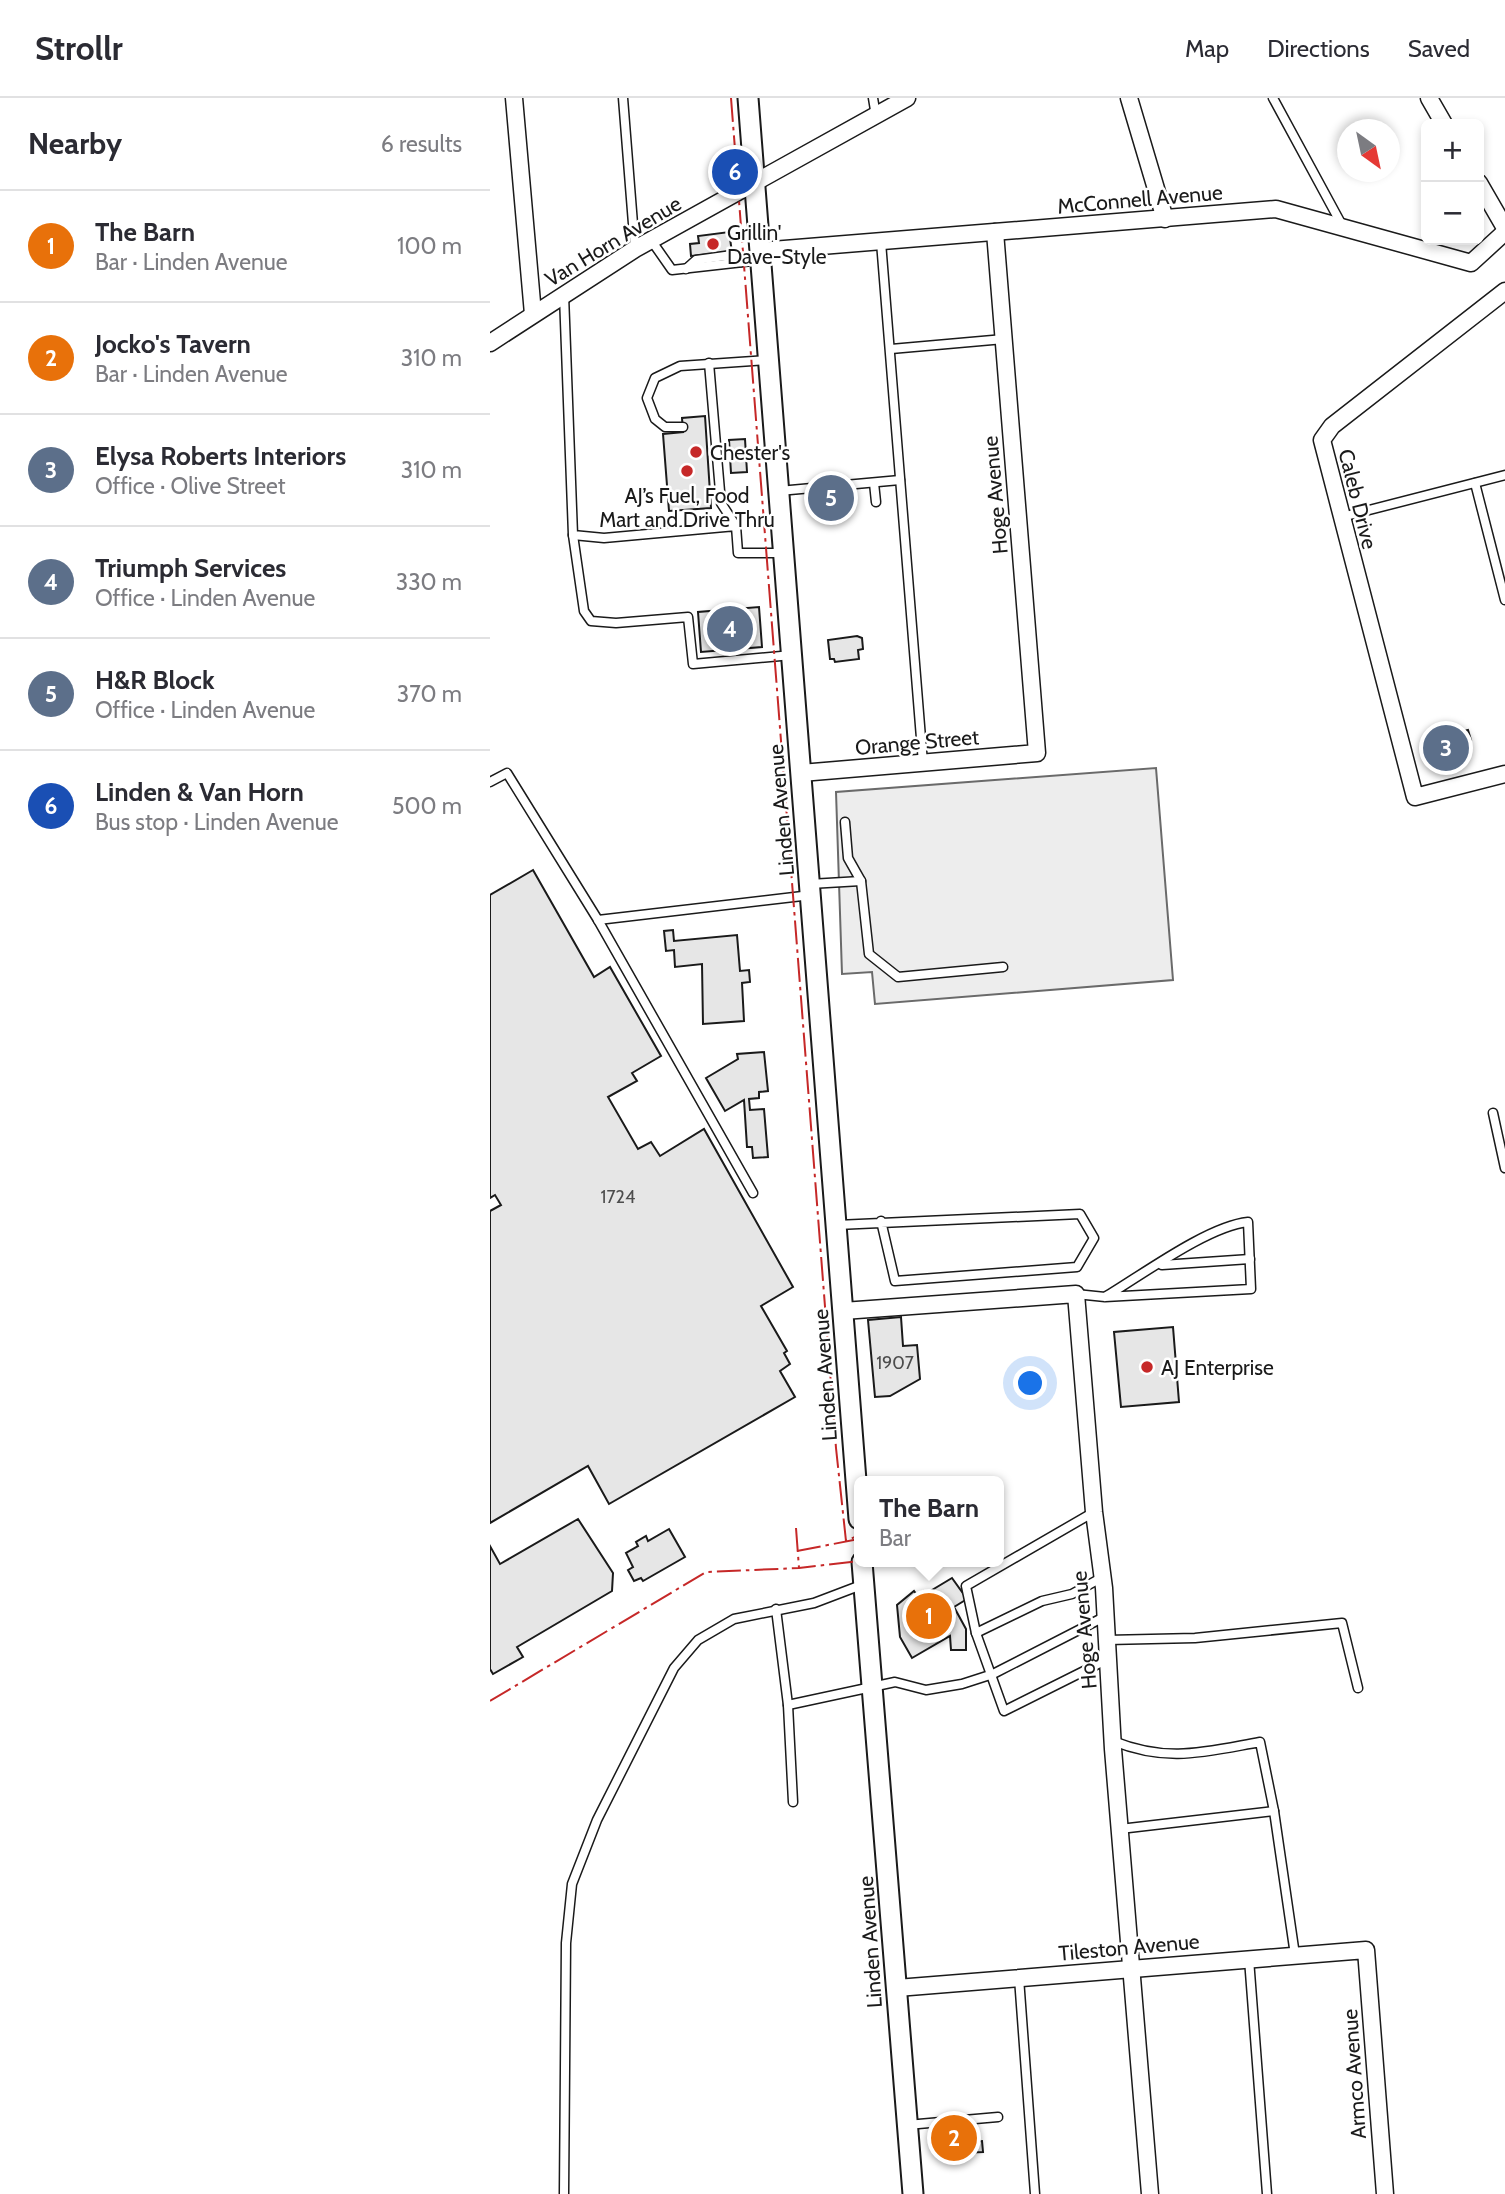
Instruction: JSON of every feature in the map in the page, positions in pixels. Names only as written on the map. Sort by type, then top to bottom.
[{"type":"street","points":[[514,98],[533,314]]},
{"type":"street","name":"Linden Avenue","points":[[748,98],[755,183],[754,258],[769,360],[856,1476]]},
{"type":"street","name":"Van Horn Avenue","points":[[490,343],[650,240],[907,98]]},
{"type":"street","points":[[1129,98],[1165,219]]},
{"type":"street","points":[[1429,98],[1441,119]]},
{"type":"street","points":[[1484,192],[1505,230]]},
{"type":"street","name":"McConnell Avenue","points":[[754,258],[881,242],[1276,209],[1471,263],[1505,230]]},
{"type":"street","name":"Hoge Avenue","points":[[995,232],[1037,753]]},
{"type":"street","name":"Caleb Drive","points":[[1505,291],[1327,433],[1322,440],[1415,797],[1505,774]]},
{"type":"street","name":"Orange Street","points":[[801,773],[1037,753]]},
{"type":"street","points":[[844,1311],[1076,1294]]},
{"type":"street","name":"Hoge Avenue","points":[[1076,1294],[1094,1511],[1106,1616],[1112,1741],[1150,2194]]},
{"type":"street","name":"Linden Avenue","points":[[862,1567],[913,2194]]},
{"type":"street","name":"Tileston Avenue","points":[[897,1988],[1366,1950]]},
{"type":"street","name":"Armco Avenue","points":[[1366,1950],[1385,2194]]},
{"type":"lane","points":[[623,98],[635,249]]},
{"type":"lane","points":[[873,98],[876,116]]},
{"type":"lane","points":[[1273,98],[1344,229]]},
{"type":"lane","points":[[650,240],[672,270],[754,258]]},
{"type":"lane","points":[[881,242],[923,763]]},
{"type":"lane","points":[[564,295],[573,535],[584,611],[591,621],[616,624],[688,617],[693,664],[792,655]]},
{"type":"lane","points":[[891,349],[1004,340]]},
{"type":"lane","points":[[683,427],[665,428],[655,419],[648,398],[655,378],[664,371],[709,363],[769,360]]},
{"type":"lane","points":[[709,363],[710,424],[721,503],[736,526],[738,553],[784,553]]},
{"type":"lane","points":[[1341,518],[1505,475]]},
{"type":"lane","points":[[779,491],[900,480]]},
{"type":"lane","points":[[874,483],[876,502]]},
{"type":"lane","points":[[1475,483],[1505,600]]},
{"type":"lane","points":[[573,535],[604,538],[736,526]]},
{"type":"lane","points":[[490,782],[507,773],[598,920],[753,1193]]},
{"type":"lane","points":[[845,822],[848,858],[861,881],[869,954],[898,977],[1003,967]]},
{"type":"lane","points":[[598,920],[861,881]]},
{"type":"lane","points":[[1493,1113],[1505,1168]]},
{"type":"lane","points":[[837,1225],[881,1221],[1080,1214],[1094,1238],[1077,1267],[895,1280],[881,1221]]},
{"type":"lane","points":[[1076,1294],[1105,1297],[1251,1289],[1248,1222],[1234,1223],[1105,1297]]},
{"type":"lane","points":[[1161,1265],[1250,1259]]},
{"type":"lane","points":[[1004,1564],[1094,1511]]},
{"type":"lane","points":[[999,1567],[967,1586],[976,1633],[1004,1710],[1108,1659]]},
{"type":"lane","points":[[976,1633],[1042,1601],[1072,1594],[1101,1578]]},
{"type":"lane","points":[[564,2194],[566,1943],[572,1884],[597,1820],[674,1668],[698,1640],[734,1619],[814,1602],[864,1584]]},
{"type":"lane","points":[[776,1609],[788,1705],[793,1802]]},
{"type":"lane","points":[[788,1705],[895,1682],[926,1690],[993,1674],[1106,1616]]},
{"type":"lane","points":[[1107,1640],[1195,1638],[1342,1623],[1358,1688]]},
{"type":"lane","points":[[1112,1741],[1155,1755],[1189,1754],[1260,1742],[1274,1811],[1295,1955]]},
{"type":"lane","points":[[1119,1829],[1274,1811]]},
{"type":"lane","points":[[1249,1959],[1268,2194]]},
{"type":"lane","points":[[1019,1978],[1035,2194]]},
{"type":"lane","points":[[907,2125],[998,2117]]},
{"type":"shaded area","points":[[1156,768],[1173,980],[875,1004],[872,972],[842,974],[836,792]]},
{"type":"building","name":"Grillin' Dave-Style","points":[[729,232],[732,252],[691,256],[690,244],[699,243],[698,236]]},
{"type":"building","name":"AJ’s Fuel, Food Mart and Drive Thru","points":[[705,416],[711,508],[669,511],[663,434],[683,432],[682,418]]},
{"type":"building","points":[[745,439],[747,472],[731,473],[729,440]]},
{"type":"building","points":[[854,487],[855,497],[847,497],[848,508],[817,509],[816,503],[813,503],[814,492]]},
{"type":"building","points":[[759,607],[762,647],[701,652],[698,612]]},
{"type":"building","points":[[857,636],[862,638],[863,649],[858,650],[859,659],[835,662],[830,659],[828,640]]},
{"type":"building","points":[[1468,730],[1471,740],[1463,744],[1465,751],[1453,757],[1429,760],[1426,749],[1436,744],[1434,738]]},
{"type":"building","points":[[533,870],[594,977],[610,967],[661,1056],[632,1073],[637,1081],[608,1097],[638,1149],[651,1142],[660,1156],[704,1129],[793,1287],[761,1306],[787,1351],[784,1353],[790,1364],[780,1371],[795,1397],[609,1504],[588,1466],[490,1523],[490,1211],[501,1205],[495,1195],[490,1198],[490,895]]},
{"type":"building","points":[[673,930],[674,941],[737,935],[740,971],[749,970],[750,982],[742,983],[744,1021],[703,1024],[702,964],[675,967],[674,950],[666,951],[664,931]]},
{"type":"building","points":[[764,1052],[768,1091],[759,1092],[759,1098],[749,1099],[750,1110],[764,1109],[768,1157],[753,1158],[752,1147],[747,1147],[744,1100],[725,1111],[706,1078],[738,1059],[737,1054]]},
{"type":"building","points":[[901,1317],[903,1346],[917,1345],[920,1379],[890,1396],[875,1397],[868,1320]]},
{"type":"building","name":"AJ Enterprise","points":[[1173,1327],[1179,1402],[1121,1407],[1114,1332]]},
{"type":"building","points":[[578,1519],[613,1573],[612,1591],[517,1647],[523,1657],[493,1674],[490,1669],[490,1546],[500,1564]]},
{"type":"building","points":[[669,1529],[685,1557],[643,1581],[641,1578],[634,1581],[628,1570],[633,1567],[626,1553],[638,1546],[636,1542],[646,1536],[648,1541]]},
{"type":"building","points":[[952,1578],[967,1599],[954,1607],[966,1629],[966,1650],[951,1650],[950,1636],[912,1658],[900,1637],[897,1605],[914,1591],[917,1595],[923,1591],[931,1600],[936,1597],[932,1590]]},
{"type":"building","points":[[961,2127],[961,2136],[973,2135],[973,2142],[982,2141],[983,2152],[935,2154],[934,2129]]},
{"type":"power","points":[[731,98],[836,1448],[846,1541],[854,1537]]},
{"type":"power","points":[[796,1528],[799,1568]]},
{"type":"power","points":[[797,1551],[854,1540]]},
{"type":"power","points":[[490,1701],[706,1572],[799,1568],[854,1562]]},
{"type":"place","name":"Linden & Van Horn","points":[[735,172]]},
{"type":"place","name":"Grillin' Dave-Style","points":[[713,244]]},
{"type":"place","name":"Chester's","points":[[696,452]]},
{"type":"place","name":"AJ’s Fuel, Food Mart and Drive Thru","points":[[687,471]]},
{"type":"place","name":"H&R Block","points":[[831,498]]},
{"type":"place","name":"Triumph Services","points":[[730,629]]},
{"type":"place","name":"Elysa Roberts Interiors","points":[[1446,748]]},
{"type":"place","name":"AJ Enterprise","points":[[1147,1367]]},
{"type":"place","name":"The Barn","points":[[929,1616]]},
{"type":"place","name":"Jocko's Tavern","points":[[954,2138]]}]
